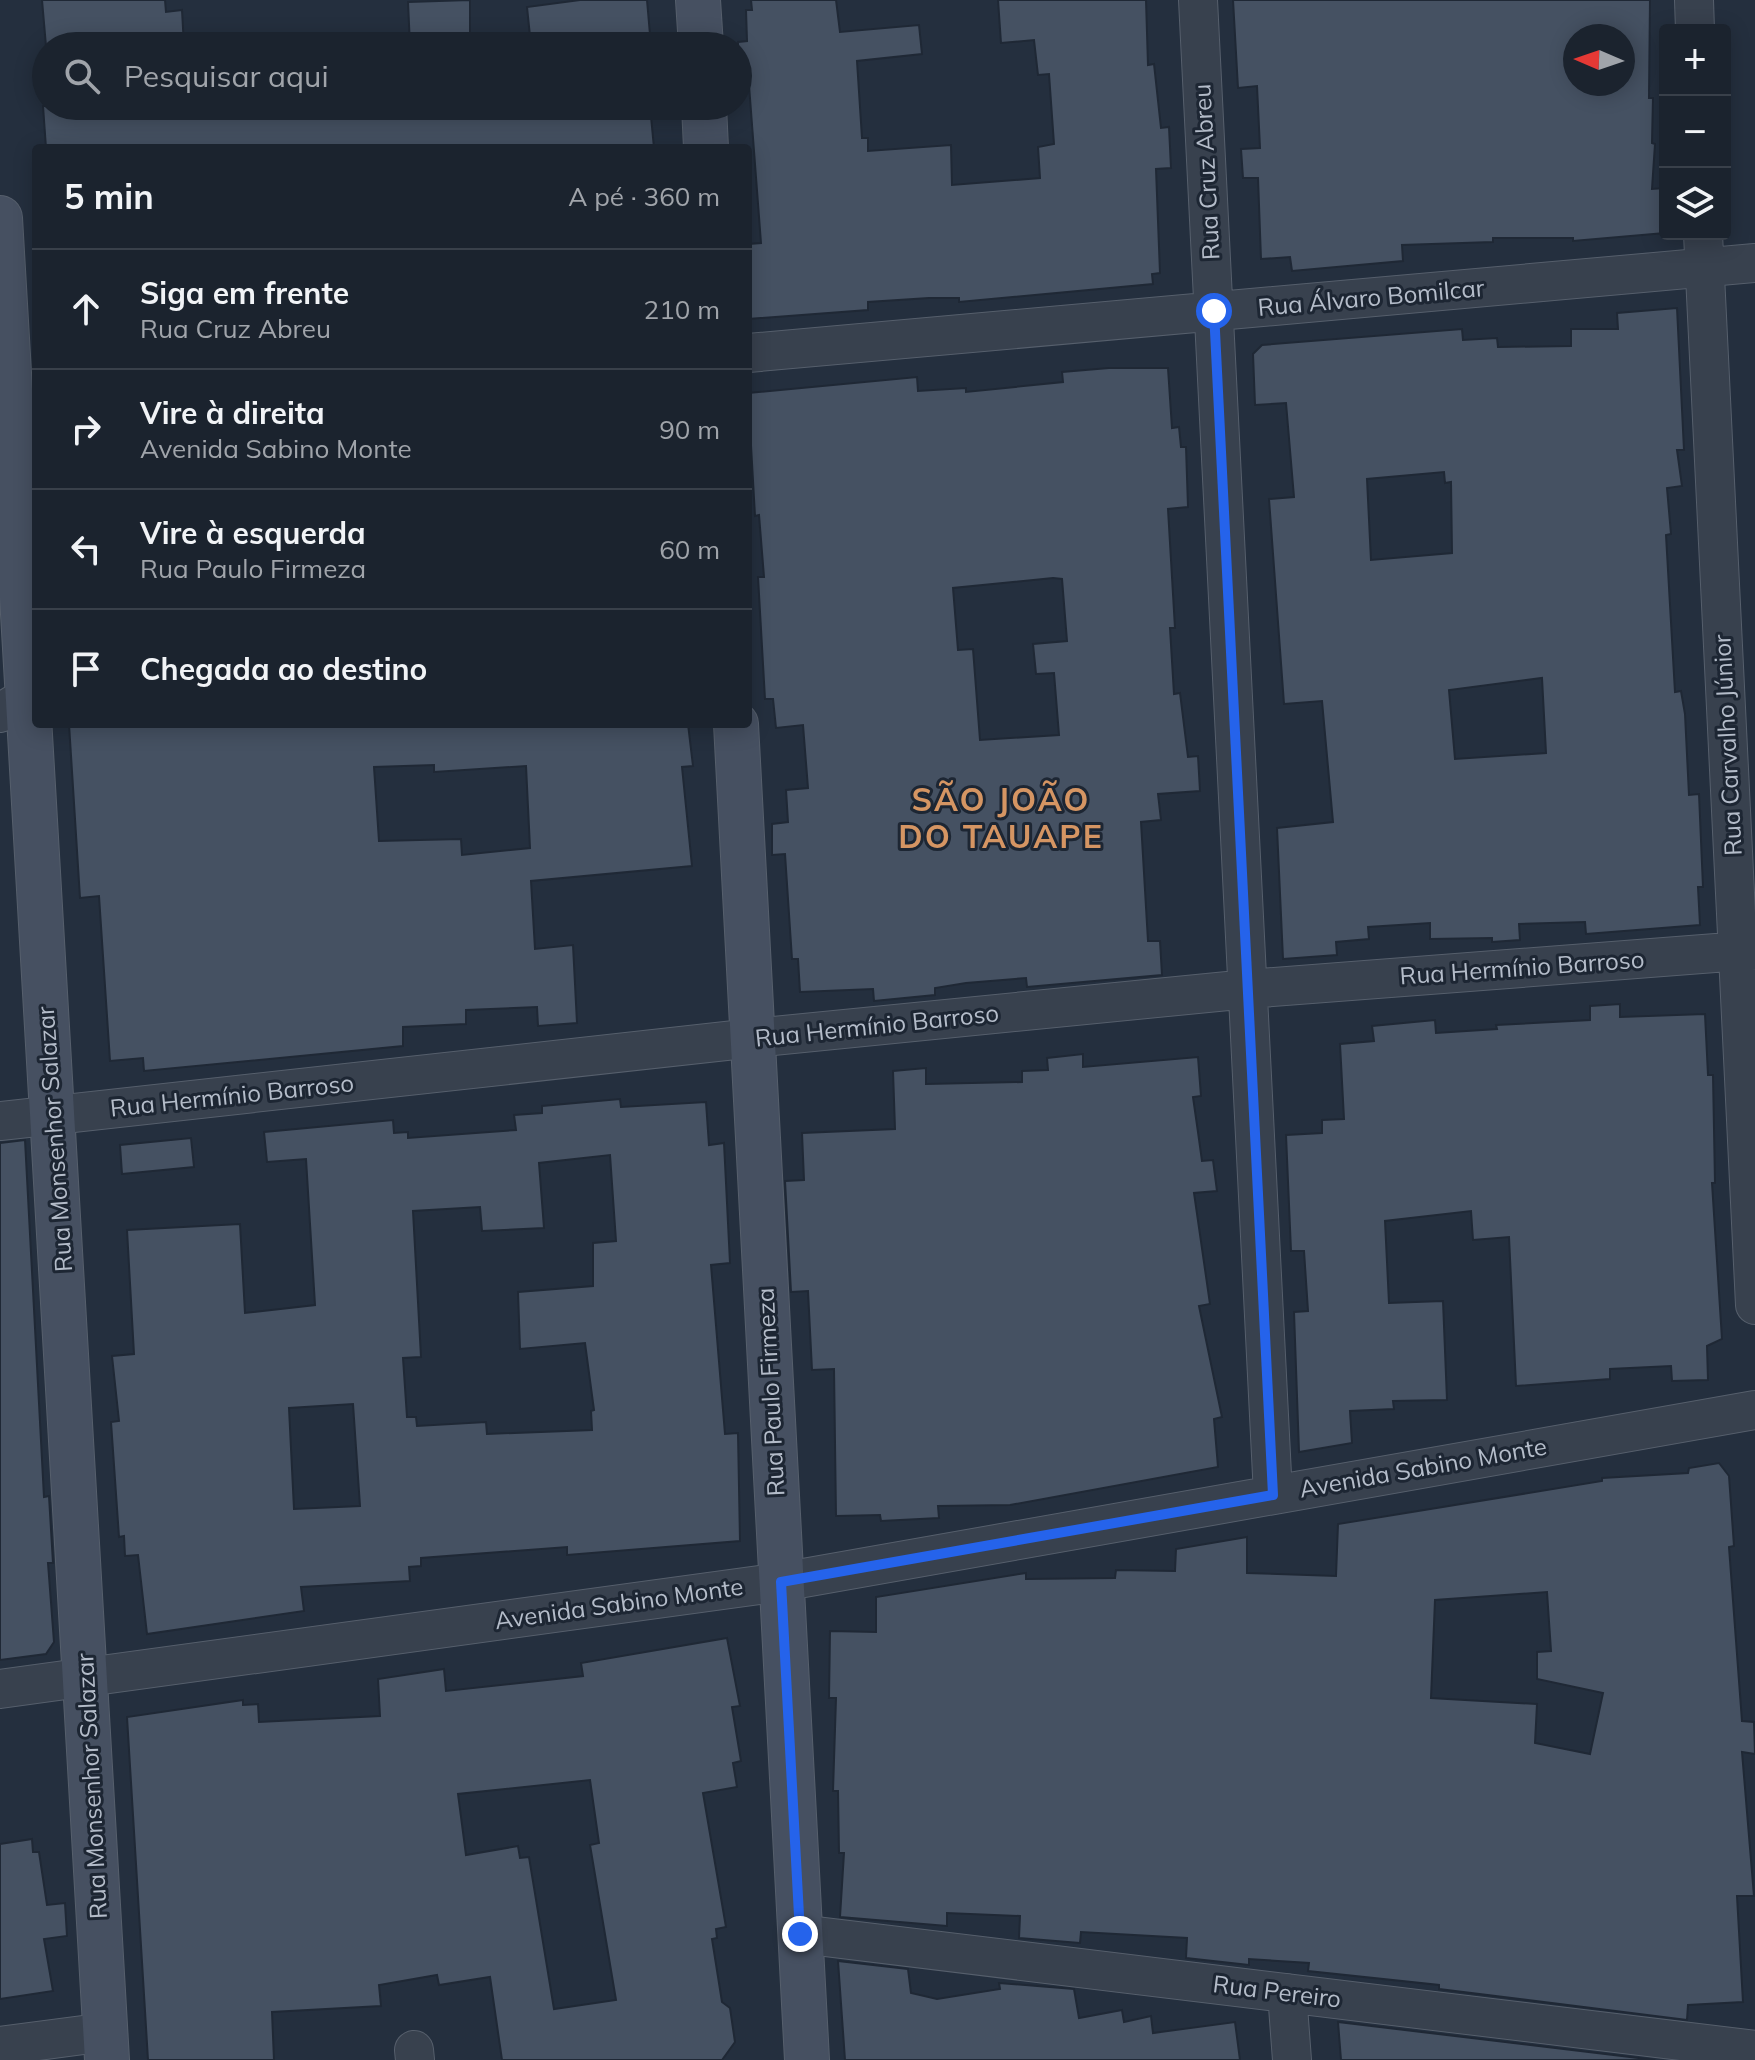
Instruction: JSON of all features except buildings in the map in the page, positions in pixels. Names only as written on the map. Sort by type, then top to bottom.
[{"type":"street","points":[[698,0],[700,32]]},
{"type":"street","name":"Rua Cruz Abreu","points":[[1198,0],[1273,1495]]},
{"type":"street","points":[[1694,0],[1695,24]]},
{"type":"street","points":[[705,120],[706,144]]},
{"type":"street","name":"Rua Monsenhor Salazar","points":[[0,218],[25,426],[21,700],[55,1116],[106,2046]]},
{"type":"street","name":"Rua Álvaro Bomilcar","points":[[752,353],[1214,311],[1704,251],[1755,263]]},
{"type":"street","name":"Rua Carvalho Júnior","points":[[1704,251],[1746,951],[1755,1305]]},
{"type":"street","name":"Rua Paulo Firmeza","points":[[736,728],[807,2060]]},
{"type":"street","name":"Rua Hermínio Barroso","points":[[0,1121],[753,1038],[1248,989],[1746,951]]},
{"type":"street","name":"Avenida Sabino Monte","points":[[0,1689],[781,1582],[1755,1410]]},
{"type":"street","name":"Rua Pereiro","points":[[800,1934],[1755,2050]]},
{"type":"street","points":[[1287,1993],[1292,2060]]},
{"type":"street","points":[[0,2046],[106,2046]]},
{"type":"district","name":"SÃO JOÃO DO TAUAPE","points":[[1001,818]]},
{"type":"route","points":[[800,1934],[781,1582],[1273,1495],[1214,311]]}]
